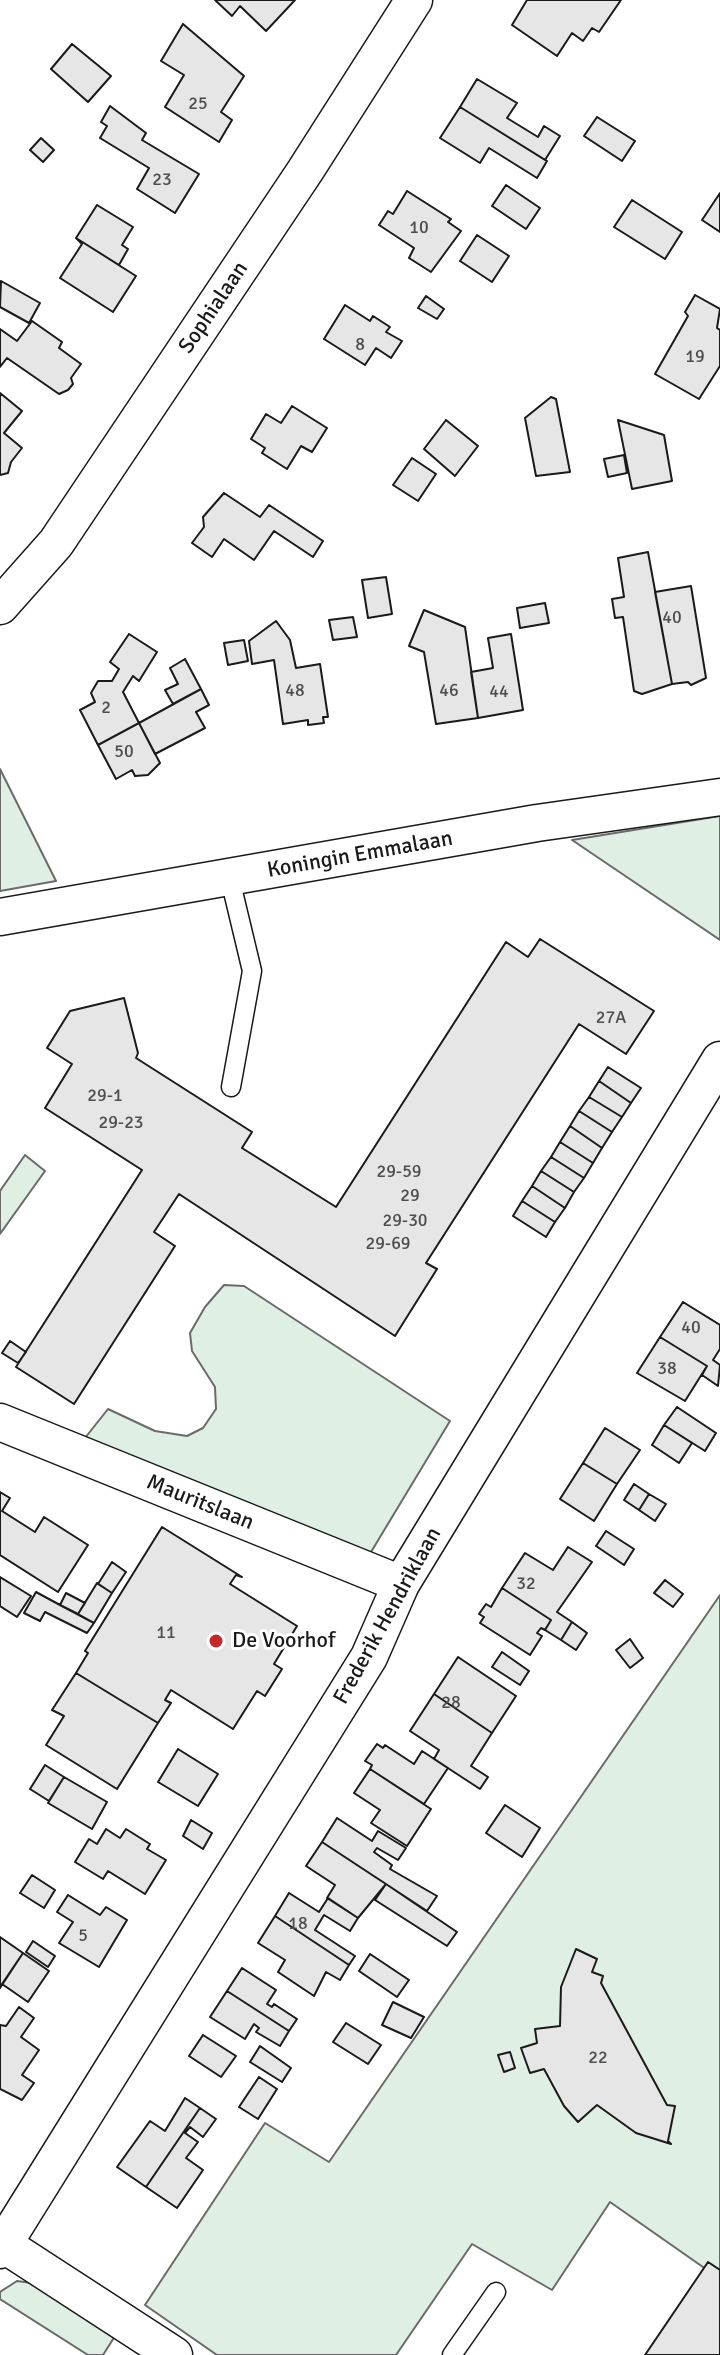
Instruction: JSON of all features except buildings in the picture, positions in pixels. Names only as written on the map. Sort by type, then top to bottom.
[{"type":"street","name":"Sophialaan","points":[[0,606],[56,543],[305,171],[414,0]]},
{"type":"street","name":"Koningin Emmalaan","points":[[0,917],[537,823],[720,797]]},
{"type":"street","name":"Frederik Hendriklaan","points":[[1,2245],[369,1657],[401,1584],[720,1060]]},
{"type":"street","name":"Mauritslaan","points":[[0,1422],[401,1584]]},
{"type":"street","points":[[1,2245],[174,2355]]},
{"type":"lane","points":[[230,879],[252,971],[231,1087]]},
{"type":"lane","points":[[452,2355],[496,2292]]},
{"type":"green space","points":[[0,769],[56,881],[0,891]]},
{"type":"green space","points":[[720,816],[720,940],[572,840]]},
{"type":"green space","points":[[25,1155],[45,1171],[0,1234],[0,1191]]},
{"type":"green space","points":[[224,1285],[244,1286],[450,1421],[368,1557],[85,1438],[108,1409],[155,1431],[187,1436],[203,1428],[216,1409],[215,1387],[192,1351],[190,1333],[205,1307]]},
{"type":"green space","points":[[720,1595],[720,2279],[610,2202],[552,2290],[472,2244],[396,2355],[217,2355],[145,2305],[265,2123],[329,2162]]},
{"type":"green space","points":[[17,2281],[39,2284],[115,2336],[103,2355],[88,2355],[0,2299],[0,2292]]},
{"type":"place","name":"De Voorhof","points":[[216,1641]]}]
